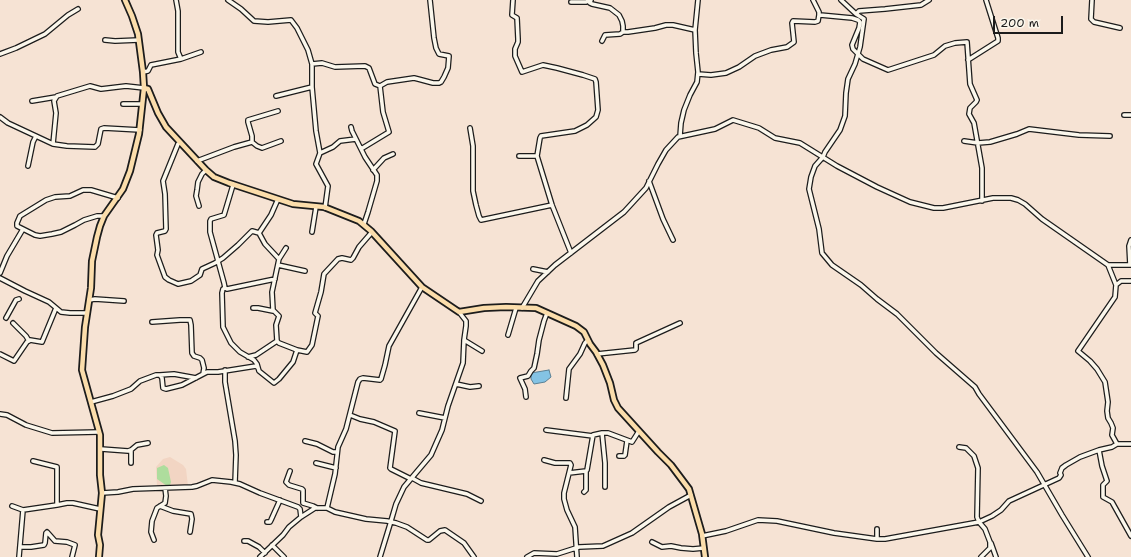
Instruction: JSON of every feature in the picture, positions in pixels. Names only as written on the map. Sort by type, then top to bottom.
[{"type":"main road","points":[[99,557],[100,545],[98,535],[102,493],[100,475],[100,432],[82,370],[85,327],[91,288],[92,261],[97,237],[104,216],[118,198],[130,171],[140,130],[144,88],[143,72],[139,40],[132,16],[125,0]]},
{"type":"main road","points":[[144,88],[148,89],[158,113],[166,127],[214,177],[233,185],[293,204],[325,208],[364,224],[422,287],[459,312],[484,308],[536,308],[576,326],[584,332],[605,371],[618,408],[671,464],[689,489],[702,536],[705,557]]},
{"type":"street","points":[[176,0],[178,11],[178,52],[180,59]]},
{"type":"street","points":[[228,0],[254,21],[268,22],[291,20],[297,28],[308,50],[312,64],[312,87],[316,131],[320,154],[316,164],[328,186],[325,208]]},
{"type":"street","points":[[380,86],[387,82],[414,78],[439,83],[444,77],[448,68],[449,56],[439,54],[436,48],[430,0]]},
{"type":"street","points":[[513,0],[512,14],[517,18],[518,39],[515,49],[515,56],[522,72],[543,65],[583,75],[595,79],[596,82],[598,110],[596,117],[587,125],[575,131],[541,136],[537,156],[552,205],[571,253]]},
{"type":"street","points":[[680,136],[684,110],[697,82],[698,74],[695,30],[698,0]]},
{"type":"street","points":[[698,74],[711,75],[726,73],[755,56],[771,50],[786,47],[794,42],[793,21],[818,21],[819,12],[813,0]]},
{"type":"street","points":[[841,0],[856,14],[864,19],[860,47],[848,79],[845,116],[840,130],[823,157],[814,166],[811,177],[809,189],[820,229],[822,253],[832,266],[861,284],[877,300],[896,314],[974,387],[1037,472],[1088,557]]},
{"type":"street","points":[[856,14],[859,11],[917,6],[929,0]]},
{"type":"street","points":[[968,60],[998,41],[986,1],[991,0]]},
{"type":"street","points":[[1092,0],[1092,19],[1094,22],[1120,28]]},
{"type":"street","points":[[571,2],[591,1],[594,5],[610,8],[619,15],[623,26],[623,32]]},
{"type":"street","points":[[0,54],[45,34],[68,15],[78,9]]},
{"type":"street","points":[[819,15],[858,20],[860,22],[859,28],[852,45],[853,49],[863,59],[888,70],[934,55],[945,46],[967,42],[970,84],[977,100],[970,108],[969,114],[974,123],[982,168],[982,201]]},
{"type":"street","points":[[602,41],[605,35],[620,34],[623,32],[666,25],[695,30]]},
{"type":"street","points":[[105,40],[115,42],[139,40]]},
{"type":"street","points":[[143,72],[148,71],[149,66],[180,59],[201,52]]},
{"type":"street","points":[[312,64],[322,63],[335,67],[365,66],[369,68],[375,84],[380,86]]},
{"type":"street","points":[[32,101],[56,97],[90,86],[101,88],[126,86],[144,88]]},
{"type":"street","points":[[361,149],[389,132],[383,112],[380,86]]},
{"type":"street","points":[[276,96],[312,87]]},
{"type":"street","points":[[53,144],[56,113],[54,101],[56,97]]},
{"type":"street","points":[[123,104],[142,104]]},
{"type":"street","points":[[252,142],[248,120],[278,111]]},
{"type":"street","points":[[1124,115],[1131,115]]},
{"type":"street","points":[[0,117],[8,123],[53,144],[67,146],[95,147],[100,139],[101,129],[104,128],[140,130]]},
{"type":"street","points":[[522,308],[538,281],[555,265],[624,212],[646,188],[666,150],[678,137],[715,128],[733,120],[758,128],[775,138],[800,143],[877,187],[910,202],[934,208],[943,208],[993,198],[1011,198],[1018,200],[1025,204],[1042,219],[1108,265],[1116,285],[1115,297],[1078,351],[1097,369],[1105,382],[1108,402],[1108,418],[1113,428],[1112,435],[1117,444]]},
{"type":"street","points":[[351,126],[361,149],[377,175],[364,224]]},
{"type":"street","points":[[470,128],[473,191],[481,220],[552,205]]},
{"type":"street","points":[[964,141],[978,143],[990,142],[1017,134],[1029,128],[1079,135],[1110,136]]},
{"type":"street","points":[[28,166],[33,142],[36,136]]},
{"type":"street","points":[[320,154],[333,147],[340,141],[356,139]]},
{"type":"street","points":[[252,142],[262,148],[281,141]]},
{"type":"street","points":[[180,142],[164,181],[166,229],[165,231],[157,233],[156,235],[158,250],[157,255],[165,277],[178,284],[199,277],[202,269],[218,261],[238,245],[252,231],[258,233],[265,244],[279,259]]},
{"type":"street","points":[[197,161],[252,142]]},
{"type":"street","points":[[373,170],[384,158],[393,154]]},
{"type":"street","points":[[519,156],[537,156]]},
{"type":"street","points":[[199,206],[196,196],[197,186],[202,174],[206,170]]},
{"type":"street","points":[[649,181],[663,219],[674,240]]},
{"type":"street","points":[[233,185],[224,215],[211,219],[210,221],[210,232],[221,267],[225,288],[223,289],[222,293],[223,327],[231,342],[240,352],[256,362],[258,371],[272,382],[275,382],[293,362],[297,350]]},
{"type":"street","points":[[104,216],[97,216],[84,220],[61,232],[40,236],[17,226],[20,216],[46,200],[55,197],[70,196],[83,190],[91,190],[118,198]]},
{"type":"street","points":[[258,233],[271,215],[278,199]]},
{"type":"street","points":[[312,232],[316,207]]},
{"type":"street","points":[[0,273],[7,256],[23,229]]},
{"type":"street","points":[[277,341],[297,350],[307,352],[314,342],[318,316],[314,313],[321,292],[324,274],[338,259],[342,258],[351,260],[359,246],[372,232]]},
{"type":"street","points":[[1108,265],[1131,265],[1129,246],[1131,240]]},
{"type":"street","points":[[273,311],[272,292],[279,259],[286,248]]},
{"type":"street","points":[[278,265],[305,271]]},
{"type":"street","points":[[533,269],[548,272]]},
{"type":"street","points":[[0,278],[49,302],[61,312],[87,313]]},
{"type":"street","points":[[225,288],[227,289],[275,279]]},
{"type":"street","points":[[1116,285],[1120,281],[1131,280]]},
{"type":"street","points":[[327,508],[336,468],[338,447],[350,416],[358,382],[360,379],[381,379],[389,346],[422,287]]},
{"type":"street","points":[[6,318],[16,300],[18,301],[23,290]]},
{"type":"street","points":[[89,300],[124,301]]},
{"type":"street","points":[[0,354],[14,361],[27,342],[42,342],[56,308]]},
{"type":"street","points":[[253,308],[273,311],[279,316],[276,325],[277,341]]},
{"type":"street","points":[[508,335],[516,308]]},
{"type":"street","points":[[380,557],[396,504],[404,487],[431,455],[442,430],[463,363],[466,321],[459,312]]},
{"type":"street","points":[[526,397],[525,389],[520,378],[528,376],[534,368],[538,354],[539,340],[547,313]]},
{"type":"street","points":[[152,322],[190,320],[192,353],[194,356],[202,360],[204,368],[203,374]]},
{"type":"street","points":[[597,354],[636,350],[636,343],[680,322]]},
{"type":"street","points":[[13,323],[29,341]]},
{"type":"street","points":[[464,340],[482,351]]},
{"type":"street","points":[[566,398],[569,369],[588,340]]},
{"type":"street","points":[[248,357],[258,354],[277,341]]},
{"type":"street","points":[[160,375],[163,388],[166,389],[182,385],[207,372],[257,367]]},
{"type":"street","points":[[225,370],[225,382],[235,441],[235,483]]},
{"type":"street","points":[[92,402],[134,388],[142,380],[156,375],[174,374],[196,378]]},
{"type":"street","points":[[456,384],[470,387],[479,386]]},
{"type":"street","points":[[420,413],[445,418]]},
{"type":"street","points":[[0,414],[7,415],[26,425],[52,433],[100,432]]},
{"type":"street","points":[[350,416],[374,422],[395,431],[390,469],[421,483],[467,494],[481,501]]},
{"type":"street","points":[[546,430],[593,436],[602,433],[614,435],[632,442],[639,431]]},
{"type":"street","points":[[602,433],[605,463],[605,487]]},
{"type":"street","points":[[584,492],[586,490],[586,471],[593,436]]},
{"type":"street","points":[[305,441],[317,444],[333,452],[337,452]]},
{"type":"street","points":[[619,456],[625,455],[628,441]]},
{"type":"street","points":[[101,449],[115,451],[131,450],[137,445],[148,443]]},
{"type":"street","points":[[702,536],[726,531],[753,521],[767,520],[785,522],[797,526],[834,533],[885,540],[979,522],[1001,510],[1009,501],[1059,478],[1061,475],[1058,474],[1062,468],[1080,457],[1117,444],[1131,444]]},
{"type":"street","points":[[959,447],[966,448],[974,456],[978,468],[977,517],[985,529],[990,543],[990,548],[981,557]]},
{"type":"street","points":[[131,450],[131,463]]},
{"type":"street","points":[[1099,450],[1107,481],[1103,485],[1104,497],[1112,502],[1131,536]]},
{"type":"street","points":[[544,460],[555,463],[570,463],[571,465],[564,493],[564,499],[567,510],[575,527],[577,557]]},
{"type":"street","points":[[33,461],[57,467],[57,505]]},
{"type":"street","points":[[316,463],[336,468]]},
{"type":"street","points":[[569,473],[586,471]]},
{"type":"street","points":[[290,472],[286,482],[289,485],[303,490],[303,503],[318,508]]},
{"type":"street","points":[[102,493],[133,489],[197,486],[212,480],[240,484],[280,500],[299,508],[301,517]]},
{"type":"street","points":[[154,540],[151,528],[156,508],[165,503],[165,488]]},
{"type":"street","points":[[527,557],[534,553],[557,554],[576,547],[603,546],[632,533],[669,507],[691,495]]},
{"type":"street","points":[[267,522],[271,520],[280,500]]},
{"type":"street","points":[[12,506],[23,510],[73,503],[100,509]]},
{"type":"street","points":[[160,506],[173,511],[191,514],[192,519],[190,532]]},
{"type":"street","points":[[260,557],[283,535],[289,527],[301,517],[315,508],[327,508],[335,512],[366,519],[392,521],[408,527],[427,540],[429,540],[440,530],[445,530],[464,543],[474,557]]},
{"type":"street","points":[[20,557],[23,510]]},
{"type":"street","points":[[877,529],[877,539]]},
{"type":"street","points":[[20,547],[44,545],[47,532],[55,541],[68,542],[75,545],[72,557]]},
{"type":"street","points":[[244,541],[248,541],[259,547],[265,553]]},
{"type":"street","points":[[652,542],[662,547],[671,546],[693,549],[704,548]]},
{"type":"street","points":[[990,543],[996,557]]},
{"type":"street","points":[[272,545],[284,557]]},
{"type":"shaded area","points":[[170,457],[183,465],[186,469],[188,486],[157,486],[156,467],[163,459]]},
{"type":"green space","points":[[164,465],[168,468],[171,482],[170,485],[167,486],[157,479],[157,468]]},
{"type":"water","points":[[549,370],[551,377],[545,382],[534,384],[531,379],[531,373]]}]
